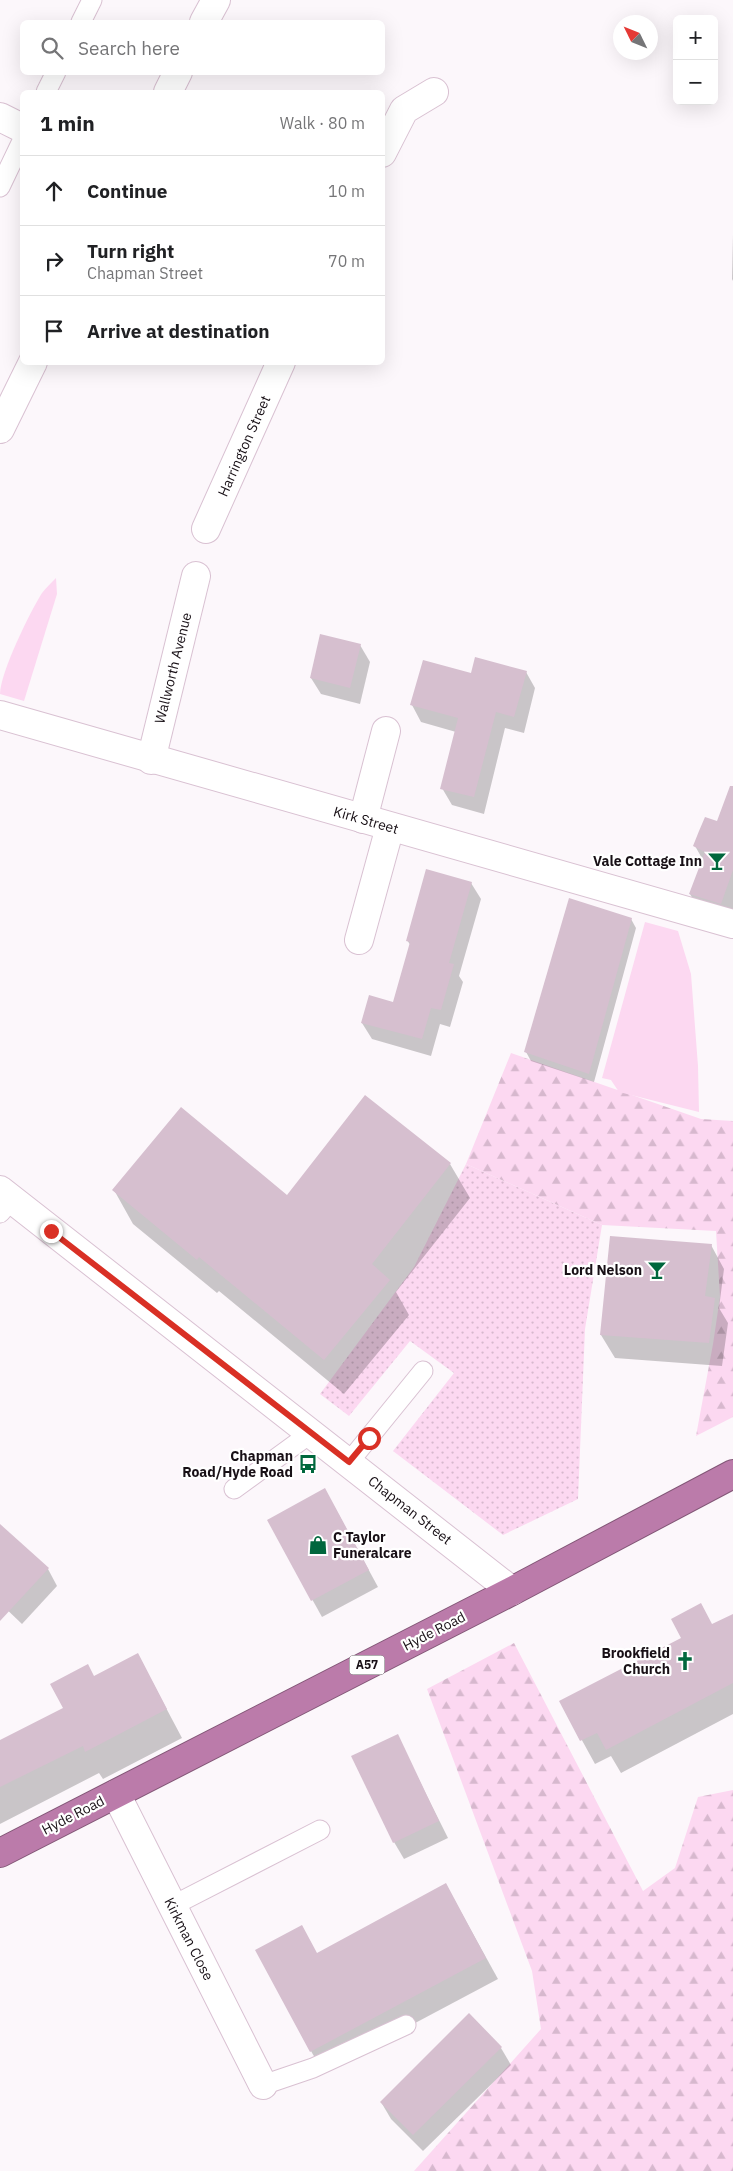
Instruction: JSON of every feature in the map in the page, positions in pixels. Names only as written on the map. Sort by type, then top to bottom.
[{"type":"highway","name":"Hyde Road","points":[[0,1853],[512,1591],[733,1474]]},
{"type":"street","points":[[205,20],[216,0]]},
{"type":"street","points":[[169,90],[176,75]]},
{"type":"street","points":[[385,147],[404,110],[434,92]]},
{"type":"street","points":[[0,117],[20,127]]},
{"type":"street","points":[[0,429],[32,365]]},
{"type":"street","name":"Harrington Street","points":[[206,529],[280,365]]},
{"type":"street","name":"Wallworth Avenue","points":[[151,760],[196,576]]},
{"type":"street","name":"Kirk Street","points":[[0,715],[151,760],[390,827],[731,916]]},
{"type":"street","points":[[363,819],[386,730]]},
{"type":"street","points":[[359,940],[390,827]]},
{"type":"street","name":"Chapman Street","points":[[4,1201],[311,1432],[512,1591]]},
{"type":"street","name":"Kirkman Close","points":[[116,1794],[263,2085]]},
{"type":"lane","points":[[82,20],[92,0]]},
{"type":"lane","points":[[47,90],[54,75]]},
{"type":"lane","points":[[0,187],[20,145]]},
{"type":"lane","points":[[349,1462],[423,1371]]},
{"type":"lane","points":[[234,1489],[311,1432]]},
{"type":"lane","points":[[172,1906],[320,1830]]},
{"type":"lane","points":[[263,2085],[313,2068],[406,2025]]},
{"type":"green space","points":[[56,578],[57,594],[24,701],[0,694],[5,672],[23,628],[42,593]]},
{"type":"green space","points":[[645,922],[678,931],[691,974],[698,1066],[699,1112],[619,1092],[611,1080],[602,1078]]},
{"type":"green space","points":[[511,1053],[701,1119],[733,1121],[733,1417],[696,1436],[720,1297],[716,1231],[602,1225],[466,1164]]},
{"type":"green space","points":[[466,1164],[602,1225],[585,1329],[578,1499],[503,1535],[393,1451],[454,1373],[410,1341],[349,1416],[320,1394],[414,1267]]},
{"type":"green space","points":[[514,1643],[643,1891],[675,1868],[698,1797],[733,1790],[733,2171],[414,2171],[541,2029],[532,1971],[427,1689]]},
{"type":"building","points":[[320,634],[361,644],[350,688],[310,678]]},
{"type":"building","points":[[475,657],[527,671],[514,717],[496,712],[474,797],[440,789],[458,718],[410,705],[423,660],[471,673]]},
{"type":"building","name":"Vale Cottage Inn","points":[[730,786],[733,786],[733,870],[721,904],[689,894],[705,852],[693,846],[705,817],[717,821]]},
{"type":"building","points":[[426,869],[472,882],[449,963],[454,964],[441,1010],[431,1008],[422,1039],[361,1023],[369,995],[393,1002],[410,942],[406,941]]},
{"type":"building","points":[[569,898],[632,918],[589,1074],[524,1052]]},
{"type":"building","points":[[365,1095],[451,1163],[372,1264],[390,1280],[324,1360],[199,1257],[197,1260],[112,1190],[181,1107],[287,1195]]},
{"type":"building","name":"Lord Nelson","points":[[610,1236],[712,1244],[705,1296],[715,1298],[709,1343],[600,1335]]},
{"type":"building","name":"C Taylor Funeralcare","points":[[325,1488],[369,1570],[311,1601],[267,1520]]},
{"type":"building","points":[[0,1524],[49,1568],[0,1621]]},
{"type":"building","name":"Brookfield Church","points":[[701,1603],[712,1624],[733,1614],[733,1683],[606,1750],[597,1733],[580,1741],[559,1701],[681,1638],[671,1619]]},
{"type":"building","points":[[138,1653],[167,1709],[85,1752],[83,1746],[0,1787],[0,1740],[63,1708],[50,1684],[88,1664],[94,1676]]},
{"type":"building","points":[[398,1734],[439,1821],[393,1843],[351,1756]]},
{"type":"building","points":[[446,1883],[486,1958],[310,2052],[255,1950],[302,1925],[317,1953]]},
{"type":"building","points":[[469,2013],[502,2047],[413,2135],[380,2102]]},
{"type":"place","name":"Vale Cottage Inn","points":[[717,861]]},
{"type":"place","name":"Lord Nelson","points":[[657,1270]]},
{"type":"place","name":"Chapman Road/Hyde Road","points":[[308,1464]]},
{"type":"place","name":"C Taylor Funeralcare","points":[[318,1545]]},
{"type":"place","name":"Brookfield Church","points":[[685,1661]]},
{"type":"route","points":[[51,1231],[349,1462],[369,1438]]}]
